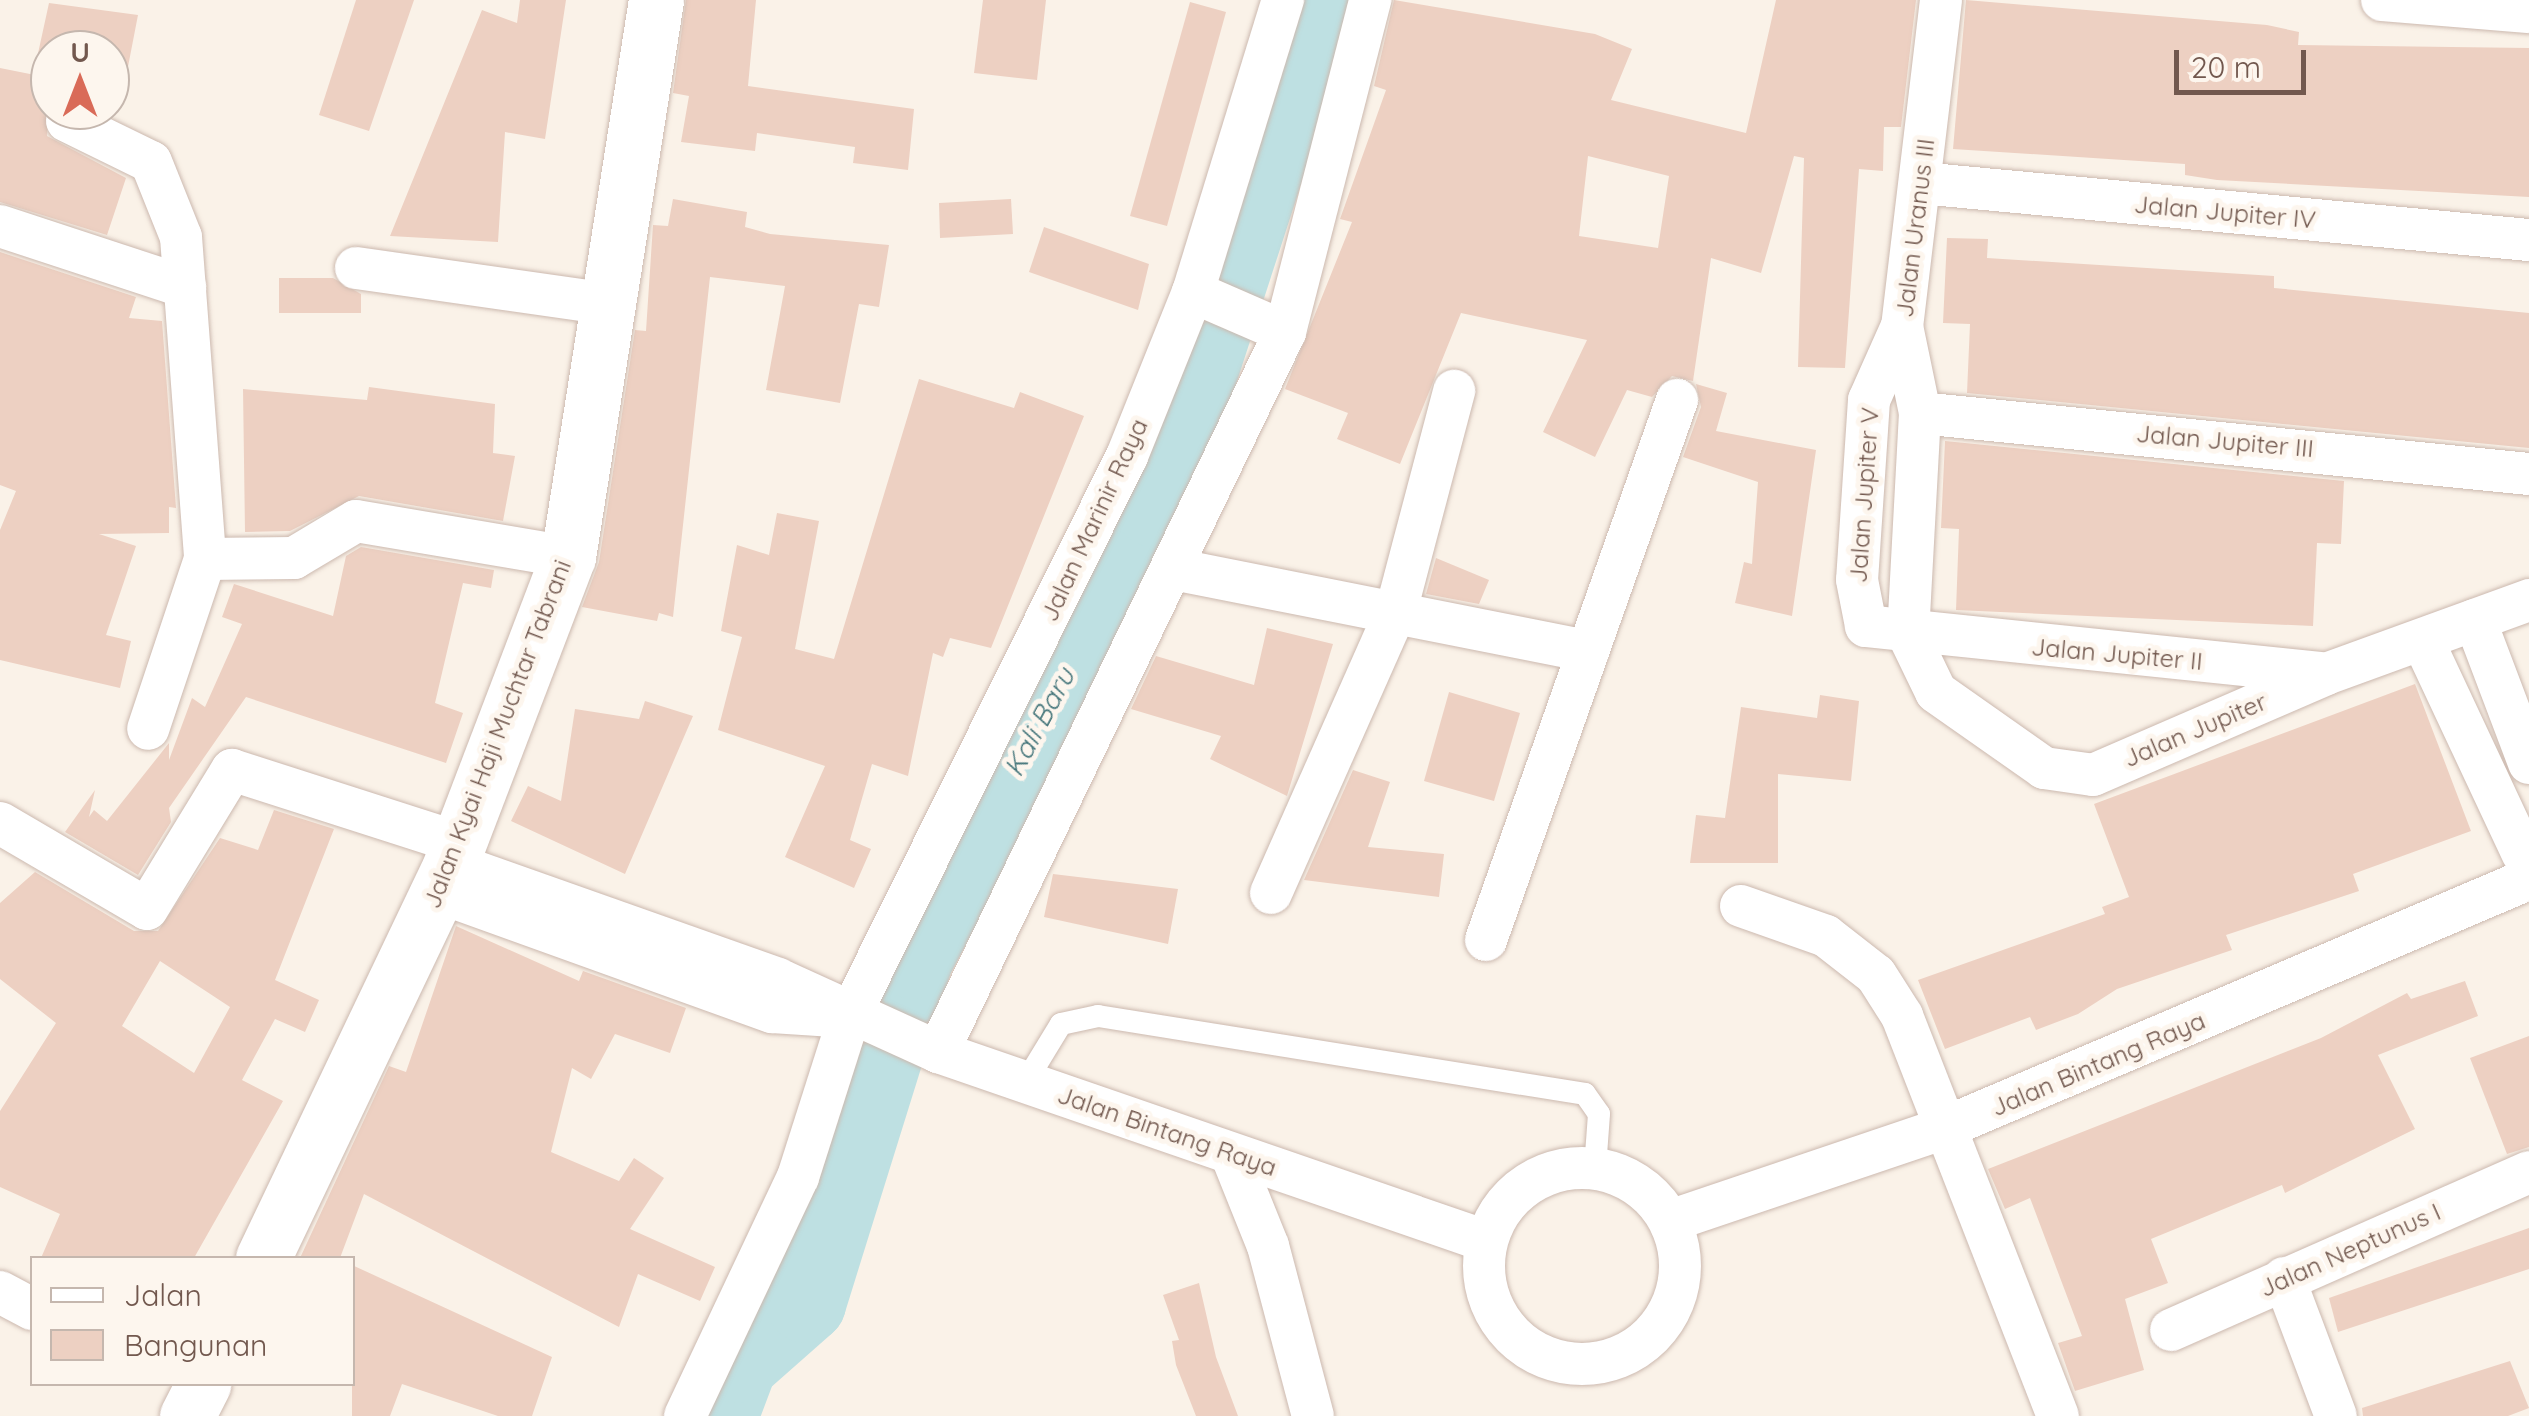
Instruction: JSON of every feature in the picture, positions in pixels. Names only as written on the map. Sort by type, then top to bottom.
[{"type":"street","name":"Jalan Kyai Haji Muchtar Tabrani","points":[[263,1256],[449,866],[568,557],[603,303],[656,0]]},
{"type":"street","name":"Jalan Marinir Raya","points":[[685,1416],[798,1176],[853,1019],[1075,568],[1199,294],[1283,0]]},
{"type":"street","points":[[930,1049],[1173,569],[1272,325],[1370,0]]},
{"type":"street","name":"Jalan Uranus III","points":[[1908,634],[1920,413],[1902,326],[1940,0]]},
{"type":"street","points":[[2382,0],[2529,12]]},
{"type":"street","points":[[85,130],[151,162],[178,218],[205,559],[148,729]]},
{"type":"street","name":"Jalan Jupiter IV","points":[[1920,183],[2529,240]]},
{"type":"street","points":[[0,226],[185,286]]},
{"type":"street","points":[[356,268],[603,303]]},
{"type":"street","points":[[1199,294],[1272,325]]},
{"type":"street","name":"Jalan Jupiter V","points":[[1902,326],[1868,400],[1857,580],[1866,626],[1908,634]]},
{"type":"street","points":[[1271,893],[1396,611],[1454,391]]},
{"type":"street","points":[[1486,940],[1677,400]]},
{"type":"street","name":"Jalan Jupiter III","points":[[1920,413],[2529,474]]},
{"type":"street","points":[[205,559],[294,558],[356,521],[568,557]]},
{"type":"street","points":[[1173,569],[1588,651]]},
{"type":"street","name":"Jalan Jupiter","points":[[1908,634],[1936,692],[2044,768],[2093,775],[2326,674],[2529,600]]},
{"type":"street","points":[[2474,620],[2529,762]]},
{"type":"street","name":"Jalan Jupiter II","points":[[1908,634],[2326,674]]},
{"type":"street","points":[[2423,641],[2524,871]]},
{"type":"street","name":"Jalan Bintang Raya","points":[[0,823],[147,909],[232,770],[772,1012],[853,1019],[1025,1083],[1486,1242]]},
{"type":"street","name":"Jalan Bintang Raya","points":[[1670,1221],[1944,1128],[2524,871]]},
{"type":"street","points":[[1742,906],[1826,936],[1876,975],[1944,1128],[2058,1416]]},
{"type":"street","points":[[1232,1154],[1313,1416]]},
{"type":"street","points":[[1595,1168],[1640,1184],[1670,1221],[1681,1253],[1665,1320],[1610,1360],[1542,1356],[1513,1337],[1484,1276],[1486,1242],[1508,1200],[1548,1173],[1595,1168]]},
{"type":"street","name":"Jalan Neptunus I","points":[[2171,1330],[2529,1172]]},
{"type":"street","points":[[2284,1278],[2336,1416]]},
{"type":"street","points":[[0,1292],[30,1308]]},
{"type":"lane","points":[[1025,1083],[1061,1024],[1098,1016],[1586,1094],[1599,1114],[1595,1168]]},
{"type":"building","points":[[356,0],[414,0],[369,131],[319,115]]},
{"type":"building","points":[[520,0],[566,0],[545,139],[505,132],[498,242],[390,236],[482,10],[517,23]]},
{"type":"building","points":[[686,0],[756,0],[748,86],[914,109],[908,170],[853,163],[855,147],[757,133],[755,151],[681,142],[689,96],[673,93]]},
{"type":"building","points":[[983,0],[1046,0],[1037,80],[974,73]]},
{"type":"building","points":[[1394,0],[1595,34],[1632,49],[1611,100],[1746,133],[1776,0],[1916,0],[1901,127],[1884,127],[1883,171],[1859,169],[1845,368],[1798,367],[1804,158],[1794,156],[1761,273],[1711,258],[1693,381],[1672,376],[1652,397],[1627,390],[1595,457],[1543,432],[1587,340],[1461,313],[1400,464],[1337,439],[1348,413],[1285,389],[1352,222],[1340,219],[1386,90],[1374,86]],"holes":[[[1588,156],[1669,176],[1658,248],[1579,236]]]},
{"type":"building","points":[[1966,0],[2267,25],[2299,32],[2298,45],[2529,48],[2529,197],[2217,180],[2185,175],[2185,164],[1953,149]]},
{"type":"building","points":[[1190,2],[1226,12],[1167,226],[1130,216]]},
{"type":"building","points":[[49,3],[138,15],[130,56],[130,30],[43,30]]},
{"type":"building","points":[[0,68],[30,74],[30,130],[47,130],[47,136],[126,178],[107,235],[0,202]]},
{"type":"building","points":[[673,199],[747,212],[745,227],[770,234],[889,245],[879,307],[859,304],[840,403],[766,390],[785,286],[710,277],[673,617],[659,613],[657,621],[582,607],[599,562],[635,330],[646,331],[653,225],[668,226]]},
{"type":"building","points":[[1011,199],[1013,234],[940,238],[939,203]]},
{"type":"building","points":[[1044,227],[1149,264],[1138,310],[1029,272]]},
{"type":"building","points":[[1947,238],[1988,239],[1987,258],[2274,276],[2274,288],[2529,313],[2529,448],[1967,393],[1970,324],[1943,323]]},
{"type":"building","points":[[0,252],[136,297],[129,318],[162,321],[176,508],[169,507],[169,533],[99,534],[136,546],[106,635],[131,641],[120,688],[0,660],[0,530],[16,491],[0,485]]},
{"type":"building","points":[[279,278],[333,278],[361,294],[361,313],[279,313]]},
{"type":"building","points":[[919,379],[1014,408],[1020,392],[1084,416],[991,648],[950,638],[943,657],[933,653],[908,776],[872,764],[850,840],[871,849],[854,888],[785,857],[825,766],[718,730],[742,637],[721,631],[737,545],[769,555],[777,513],[819,521],[795,649],[834,659]]},
{"type":"building","points":[[1696,384],[1727,393],[1716,431],[1816,450],[1792,616],[1735,603],[1744,562],[1752,564],[1758,482],[1683,457],[1701,407]]},
{"type":"building","points":[[369,387],[495,404],[493,453],[515,456],[503,521],[359,496],[290,531],[245,532],[243,389],[367,400]]},
{"type":"building","points":[[1945,441],[2344,481],[2341,544],[2317,543],[2313,626],[1956,610],[1959,529],[1941,528]]},
{"type":"building","points":[[361,547],[494,570],[491,588],[463,583],[435,703],[463,713],[446,763],[246,697],[169,808],[171,822],[138,875],[65,832],[95,790],[89,817],[94,810],[107,821],[169,743],[169,760],[192,698],[205,707],[242,624],[222,617],[234,584],[333,616],[346,556]]},
{"type":"building","points":[[1436,558],[1489,580],[1479,604],[1426,594]]},
{"type":"building","points":[[1267,628],[1333,644],[1287,796],[1210,759],[1221,736],[1131,709],[1156,656],[1254,685]]},
{"type":"building","points":[[2415,684],[2471,831],[2353,874],[2359,891],[2226,935],[2232,950],[2117,989],[2078,1014],[2036,1030],[2030,1017],[1945,1049],[1918,980],[2105,914],[2102,907],[2129,897],[2094,804]]},
{"type":"building","points":[[1449,692],[1520,713],[1494,801],[1424,781]]},
{"type":"building","points":[[1820,695],[1859,701],[1851,781],[1778,774],[1778,863],[1690,863],[1696,815],[1725,818],[1741,707],[1817,718]]},
{"type":"building","points":[[645,701],[693,716],[625,874],[511,821],[528,786],[561,801],[575,709],[639,719]]},
{"type":"building","points":[[1353,770],[1390,782],[1368,847],[1444,854],[1439,897],[1304,880]]},
{"type":"building","points":[[274,810],[334,829],[275,980],[319,1000],[305,1032],[275,1019],[242,1080],[283,1101],[195,1256],[42,1256],[60,1214],[0,1187],[0,1111],[56,1023],[0,979],[0,903],[35,872],[134,931],[158,931],[220,838],[258,850]],"holes":[[[160,961],[230,1007],[194,1073],[122,1026]]]},
{"type":"building","points":[[1053,874],[1178,889],[1168,944],[1044,917]]},
{"type":"building","points":[[456,926],[579,981],[583,971],[686,1008],[670,1053],[615,1034],[591,1079],[572,1068],[551,1152],[619,1181],[634,1158],[664,1178],[630,1229],[715,1267],[700,1301],[638,1274],[619,1327],[364,1194],[341,1256],[301,1256],[389,1066],[406,1072]]},
{"type":"building","points":[[2465,981],[2478,1016],[2378,1055],[2415,1129],[2285,1193],[2282,1185],[2151,1239],[2168,1283],[2125,1299],[2144,1370],[2075,1391],[2058,1343],[2082,1336],[2030,1198],[2005,1209],[1988,1169],[2321,1038],[2407,993],[2411,999]]},
{"type":"building","points":[[2529,1036],[2529,1147],[2507,1154],[2470,1058]]},
{"type":"building","points":[[2529,1228],[2529,1269],[2338,1332],[2329,1298]]},
{"type":"building","points":[[355,1266],[552,1357],[532,1416],[498,1416],[402,1384],[390,1416],[352,1416]]},
{"type":"building","points":[[1199,1283],[1216,1357],[1238,1416],[1196,1416],[1176,1365],[1172,1341],[1179,1340],[1163,1295]]},
{"type":"building","points":[[2510,1361],[2529,1408],[2508,1416],[2363,1416],[2362,1408]]},
{"type":"waterway","name":"Kali Baru","points":[[718,1416],[738,1363],[806,1303],[913,959],[1154,507],[1319,0]]}]
